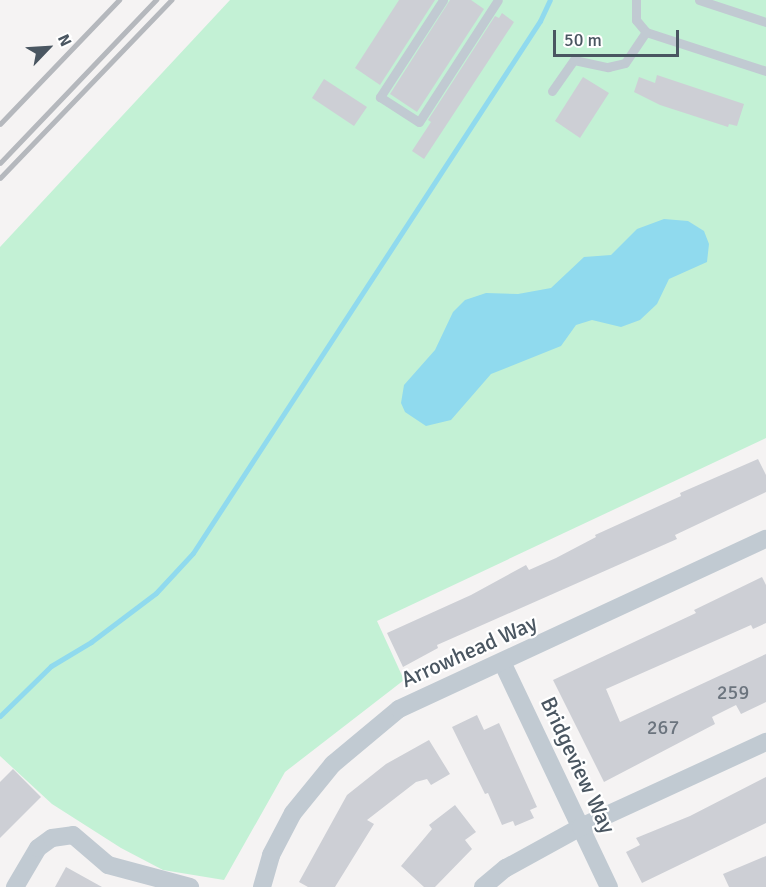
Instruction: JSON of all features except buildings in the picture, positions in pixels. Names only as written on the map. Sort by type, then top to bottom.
[{"type":"street","name":"Arrowhead Way","points":[[262,887],[271,855],[293,813],[358,739],[399,709],[503,664],[766,539]]},
{"type":"street","name":"Bridgeview Way","points":[[503,664],[609,887]]},
{"type":"street","points":[[483,887],[507,868],[581,827],[766,742]]},
{"type":"street","points":[[15,887],[38,848],[52,838],[73,835],[108,865],[190,887]]},
{"type":"lane","points":[[443,0],[380,97],[419,122],[498,0]]},
{"type":"lane","points":[[636,0],[636,20],[646,32],[766,71]]},
{"type":"lane","points":[[699,0],[766,22]]},
{"type":"lane","points":[[552,91],[574,60],[609,68],[625,63],[646,32]]},
{"type":"green space","points":[[230,0],[766,0],[766,438],[377,621],[404,680],[285,772],[224,880],[163,870],[121,848],[52,804],[0,756],[0,247]]},
{"type":"water","points":[[664,219],[688,221],[704,231],[709,244],[707,262],[669,279],[657,304],[640,320],[621,327],[592,320],[576,325],[561,346],[491,374],[451,420],[426,426],[405,412],[401,403],[404,385],[435,350],[453,312],[465,300],[486,293],[518,294],[551,288],[584,257],[611,255],[637,229]]},
{"type":"waterway","points":[[0,716],[51,666],[91,642],[156,593],[193,553],[540,21],[550,0]]},
{"type":"railway","points":[[0,124],[119,0]]},
{"type":"railway","points":[[0,163],[156,0]]},
{"type":"railway","points":[[0,178],[171,0]]}]
